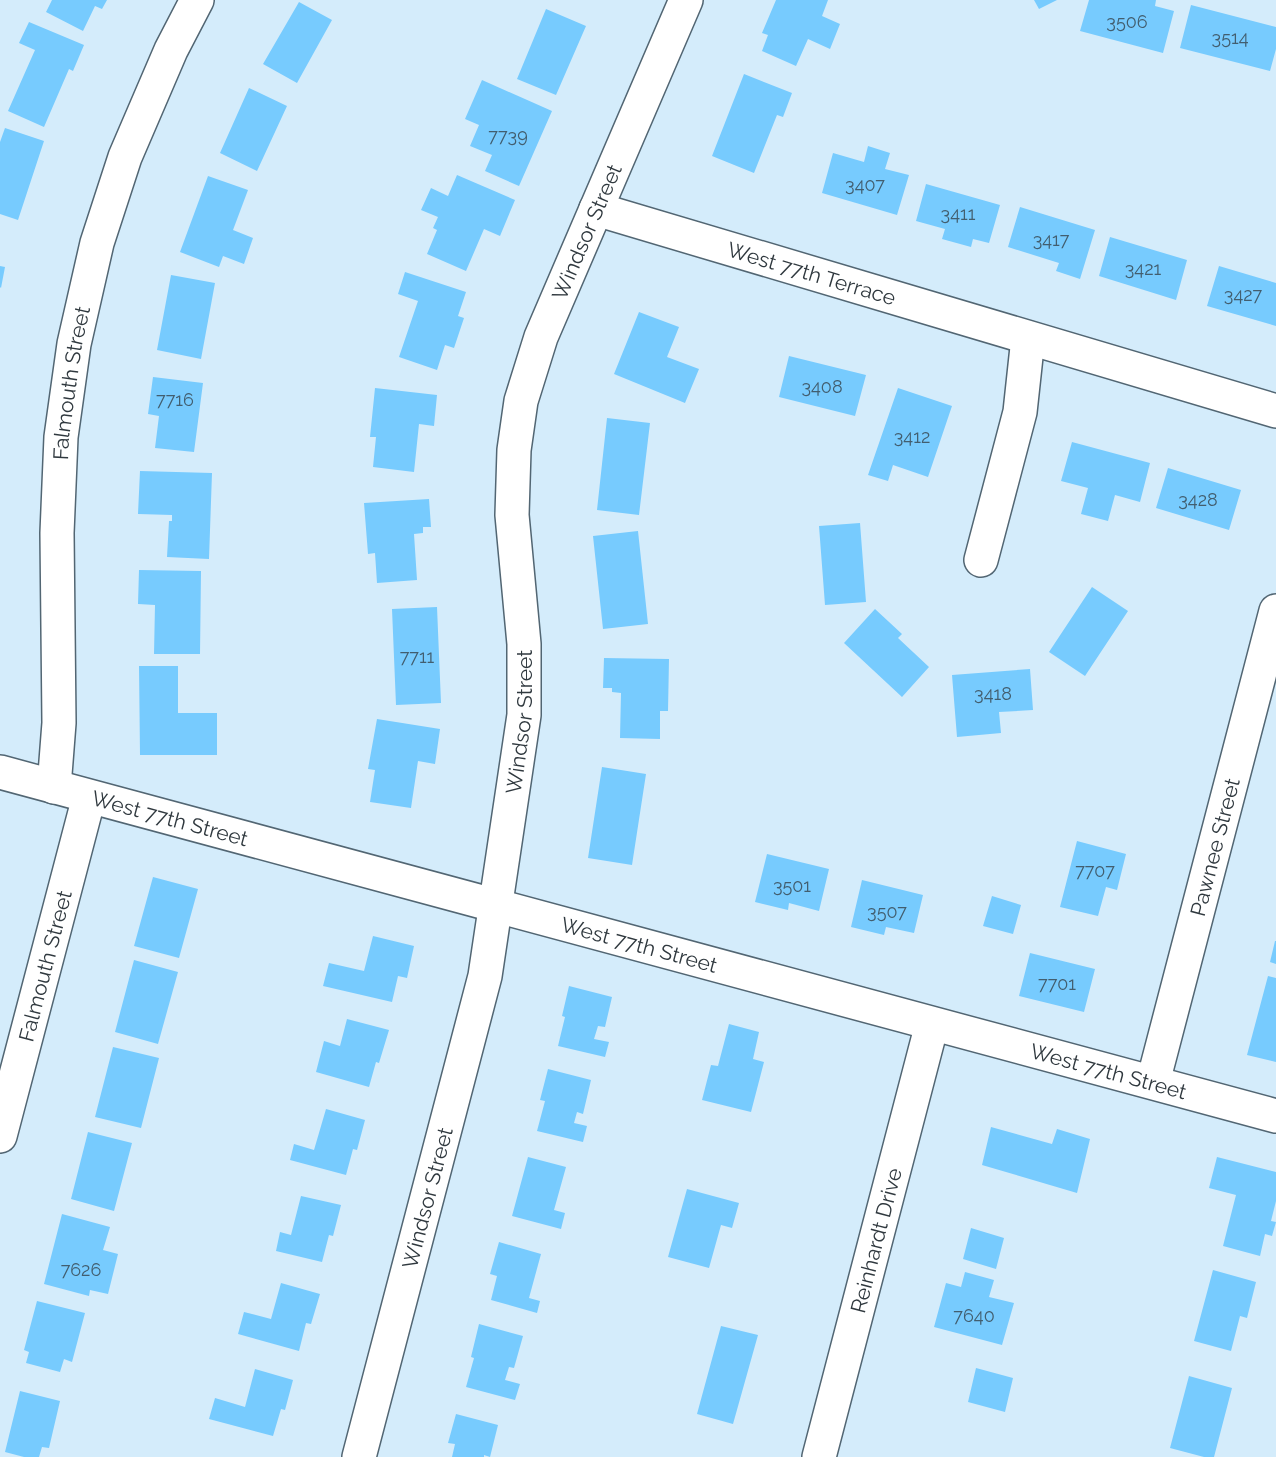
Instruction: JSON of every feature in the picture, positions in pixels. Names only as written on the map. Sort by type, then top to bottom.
[{"type":"street","name":"Falmouth Street","points":[[54,787],[59,723],[57,533],[61,436],[74,344],[97,243],[125,157],[171,50],[196,0]]},
{"type":"street","name":"Windsor Street","points":[[359,1457],[485,976],[524,715],[524,644],[512,515],[514,450],[521,401],[540,337],[686,0]]},
{"type":"street","name":"West 77th Terrace","points":[[596,209],[1276,411]]},
{"type":"street","points":[[981,560],[1020,412],[1028,338]]},
{"type":"street","name":"Pawnee Street","points":[[1152,1083],[1276,611]]},
{"type":"street","name":"West 77th Street","points":[[0,772],[1276,1116]]},
{"type":"street","name":"Falmouth Street","points":[[0,1136],[89,796]]},
{"type":"street","name":"Reinhardt Drive","points":[[819,1457],[932,1024]]},
{"type":"building","points":[[52,0],[107,0],[102,9],[95,6],[83,31],[46,12]]},
{"type":"building","points":[[776,0],[828,0],[822,16],[840,24],[830,49],[808,39],[796,66],[762,51],[768,35],[762,33]]},
{"type":"building","points":[[1034,0],[1057,0],[1039,9]]},
{"type":"building","points":[[1089,0],[1156,0],[1155,6],[1174,11],[1163,53],[1080,31]]},
{"type":"building","points":[[299,2],[332,20],[297,83],[263,64]]},
{"type":"building","points":[[1191,5],[1276,27],[1276,49],[1270,71],[1180,48]]},
{"type":"building","points":[[546,9],[586,26],[556,95],[517,79]]},
{"type":"building","points":[[29,22],[84,45],[73,71],[69,69],[44,127],[8,111],[35,50],[19,43]]},
{"type":"building","points":[[744,74],[792,93],[783,117],[777,115],[754,173],[712,156]]},
{"type":"building","points":[[482,80],[552,111],[519,186],[485,171],[492,155],[470,146],[479,125],[465,119]]},
{"type":"building","points":[[249,88],[287,106],[257,171],[220,153]]},
{"type":"building","points":[[5,128],[44,141],[18,220],[0,214],[0,142]]},
{"type":"building","points":[[868,146],[890,153],[885,169],[909,175],[897,215],[822,193],[833,153],[864,162]]},
{"type":"building","points":[[457,175],[515,200],[500,236],[484,229],[466,271],[427,254],[437,230],[433,228],[438,217],[421,210],[431,188],[448,196]]},
{"type":"building","points":[[208,176],[248,190],[233,230],[253,238],[244,264],[223,256],[219,267],[180,252]]},
{"type":"building","points":[[926,184],[1000,205],[989,243],[973,239],[971,247],[942,239],[945,229],[916,221]]},
{"type":"building","points":[[1020,207],[1095,230],[1080,279],[1056,271],[1059,263],[1008,247]]},
{"type":"building","points":[[1110,237],[1187,260],[1176,300],[1099,276]]},
{"type":"building","points":[[0,266],[5,267],[1,288],[0,287]]},
{"type":"building","points":[[1219,266],[1276,283],[1276,326],[1207,306]]},
{"type":"building","points":[[405,272],[466,292],[458,316],[464,318],[454,348],[445,345],[437,370],[399,357],[418,301],[398,294]]},
{"type":"building","points":[[171,275],[215,283],[201,359],[157,350]]},
{"type":"building","points":[[639,312],[679,327],[667,357],[699,369],[685,403],[614,374]]},
{"type":"building","points":[[789,356],[866,375],[855,416],[779,397]]},
{"type":"building","points":[[153,377],[203,383],[194,452],[155,448],[159,416],[148,414]]},
{"type":"building","points":[[375,388],[437,395],[434,426],[419,424],[414,472],[373,467],[376,437],[370,437]]},
{"type":"building","points":[[898,388],[952,406],[928,477],[893,465],[888,481],[868,475]]},
{"type":"building","points":[[607,418],[650,423],[639,515],[597,510]]},
{"type":"building","points":[[1072,442],[1150,463],[1140,502],[1115,495],[1108,521],[1081,514],[1088,488],[1061,481]]},
{"type":"building","points":[[1168,468],[1241,490],[1229,530],[1156,508]]},
{"type":"building","points":[[140,471],[212,473],[209,559],[167,557],[169,521],[172,521],[172,515],[138,514]]},
{"type":"building","points":[[429,499],[431,527],[423,527],[423,533],[414,534],[417,580],[377,583],[375,553],[368,554],[364,503]]},
{"type":"building","points":[[860,523],[866,602],[825,605],[819,526]]},
{"type":"building","points":[[638,531],[648,624],[603,629],[593,536]]},
{"type":"building","points":[[139,570],[201,571],[200,654],[154,654],[155,605],[138,604]]},
{"type":"building","points":[[1092,587],[1128,611],[1085,676],[1049,652]]},
{"type":"building","points":[[437,607],[441,703],[396,705],[392,609]]},
{"type":"building","points":[[875,609],[902,634],[898,638],[929,667],[902,697],[844,643]]},
{"type":"building","points":[[604,658],[669,659],[668,711],[660,711],[660,739],[620,738],[621,693],[612,692],[612,688],[603,688]]},
{"type":"building","points":[[139,666],[178,666],[178,713],[217,713],[217,755],[140,755]]},
{"type":"building","points":[[1030,669],[1033,710],[999,712],[1001,733],[957,737],[952,675]]},
{"type":"building","points":[[377,719],[440,729],[435,764],[418,761],[411,808],[370,802],[375,770],[368,769]]},
{"type":"building","points":[[602,767],[646,774],[632,865],[588,858]]},
{"type":"building","points":[[1077,841],[1126,854],[1117,890],[1106,887],[1098,916],[1060,907]]},
{"type":"building","points":[[767,854],[829,869],[819,911],[789,903],[788,910],[755,902]]},
{"type":"building","points":[[153,877],[198,889],[179,958],[134,946]]},
{"type":"building","points":[[862,880],[923,895],[914,933],[886,927],[884,935],[851,927]]},
{"type":"building","points":[[992,896],[1021,905],[1013,934],[983,926]]},
{"type":"building","points":[[373,936],[414,946],[407,978],[398,976],[392,1002],[323,986],[329,963],[364,971]]},
{"type":"building","points":[[1276,941],[1276,964],[1270,962]]},
{"type":"building","points":[[1030,953],[1095,969],[1084,1012],[1019,996]]},
{"type":"building","points":[[134,960],[178,972],[158,1044],[115,1032]]},
{"type":"building","points":[[1268,976],[1276,978],[1276,1062],[1247,1055]]},
{"type":"building","points":[[569,986],[612,997],[605,1027],[598,1026],[594,1039],[609,1042],[605,1057],[558,1046]]},
{"type":"building","points":[[347,1019],[389,1030],[369,1087],[316,1072],[324,1041],[340,1046]]},
{"type":"building","points":[[729,1024],[759,1032],[753,1059],[764,1062],[751,1112],[702,1100],[711,1065],[718,1066]]},
{"type":"building","points":[[113,1047],[159,1058],[141,1128],[95,1117]]},
{"type":"building","points":[[548,1069],[591,1080],[583,1114],[577,1112],[574,1123],[587,1126],[583,1142],[537,1131],[545,1101],[540,1100]]},
{"type":"building","points":[[326,1109],[365,1120],[357,1150],[353,1149],[346,1175],[290,1160],[294,1144],[314,1150]]},
{"type":"building","points":[[991,1127],[1052,1144],[1057,1129],[1090,1139],[1077,1193],[982,1165]]},
{"type":"building","points":[[88,1132],[132,1143],[114,1211],[71,1199]]},
{"type":"building","points":[[528,1157],[566,1167],[554,1210],[565,1213],[561,1229],[512,1216]]},
{"type":"building","points":[[1217,1157],[1276,1172],[1276,1201],[1271,1221],[1276,1222],[1272,1236],[1265,1234],[1260,1256],[1223,1246],[1236,1195],[1209,1188]]},
{"type":"building","points":[[687,1189],[739,1203],[732,1228],[721,1225],[709,1268],[668,1257]]},
{"type":"building","points":[[301,1196],[341,1205],[333,1236],[329,1235],[322,1262],[276,1251],[280,1232],[291,1235]]},
{"type":"building","points":[[62,1214],[110,1227],[103,1250],[118,1254],[108,1294],[90,1290],[89,1296],[44,1284]]},
{"type":"building","points":[[971,1228],[1004,1238],[996,1269],[963,1259]]},
{"type":"building","points":[[499,1242],[541,1254],[529,1298],[540,1301],[537,1313],[491,1300],[497,1276],[490,1274]]},
{"type":"building","points":[[1213,1270],[1256,1282],[1247,1318],[1240,1316],[1231,1351],[1194,1341]]},
{"type":"building","points":[[965,1272],[994,1280],[989,1297],[1014,1303],[1002,1345],[934,1327],[946,1283],[961,1287]]},
{"type":"building","points":[[281,1283],[320,1294],[311,1324],[306,1323],[299,1351],[238,1334],[244,1312],[271,1319]]},
{"type":"building","points":[[37,1301],[85,1313],[72,1362],[64,1359],[60,1372],[26,1363],[29,1352],[24,1350]]},
{"type":"building","points":[[479,1324],[523,1336],[514,1368],[509,1367],[505,1380],[520,1384],[515,1400],[466,1387],[474,1358],[471,1357]]},
{"type":"building","points":[[721,1326],[758,1335],[733,1424],[697,1414]]},
{"type":"building","points":[[976,1368],[1013,1378],[1005,1412],[968,1402]]},
{"type":"building","points":[[255,1369],[293,1380],[285,1410],[281,1409],[273,1436],[209,1419],[215,1398],[245,1407]]},
{"type":"building","points":[[1189,1376],[1232,1388],[1214,1457],[1204,1457],[1170,1448]]},
{"type":"building","points":[[20,1391],[60,1401],[49,1448],[42,1447],[39,1457],[24,1457],[5,1452]]},
{"type":"building","points":[[456,1414],[498,1425],[490,1457],[484,1455],[484,1457],[452,1457],[455,1444],[448,1443]]}]
